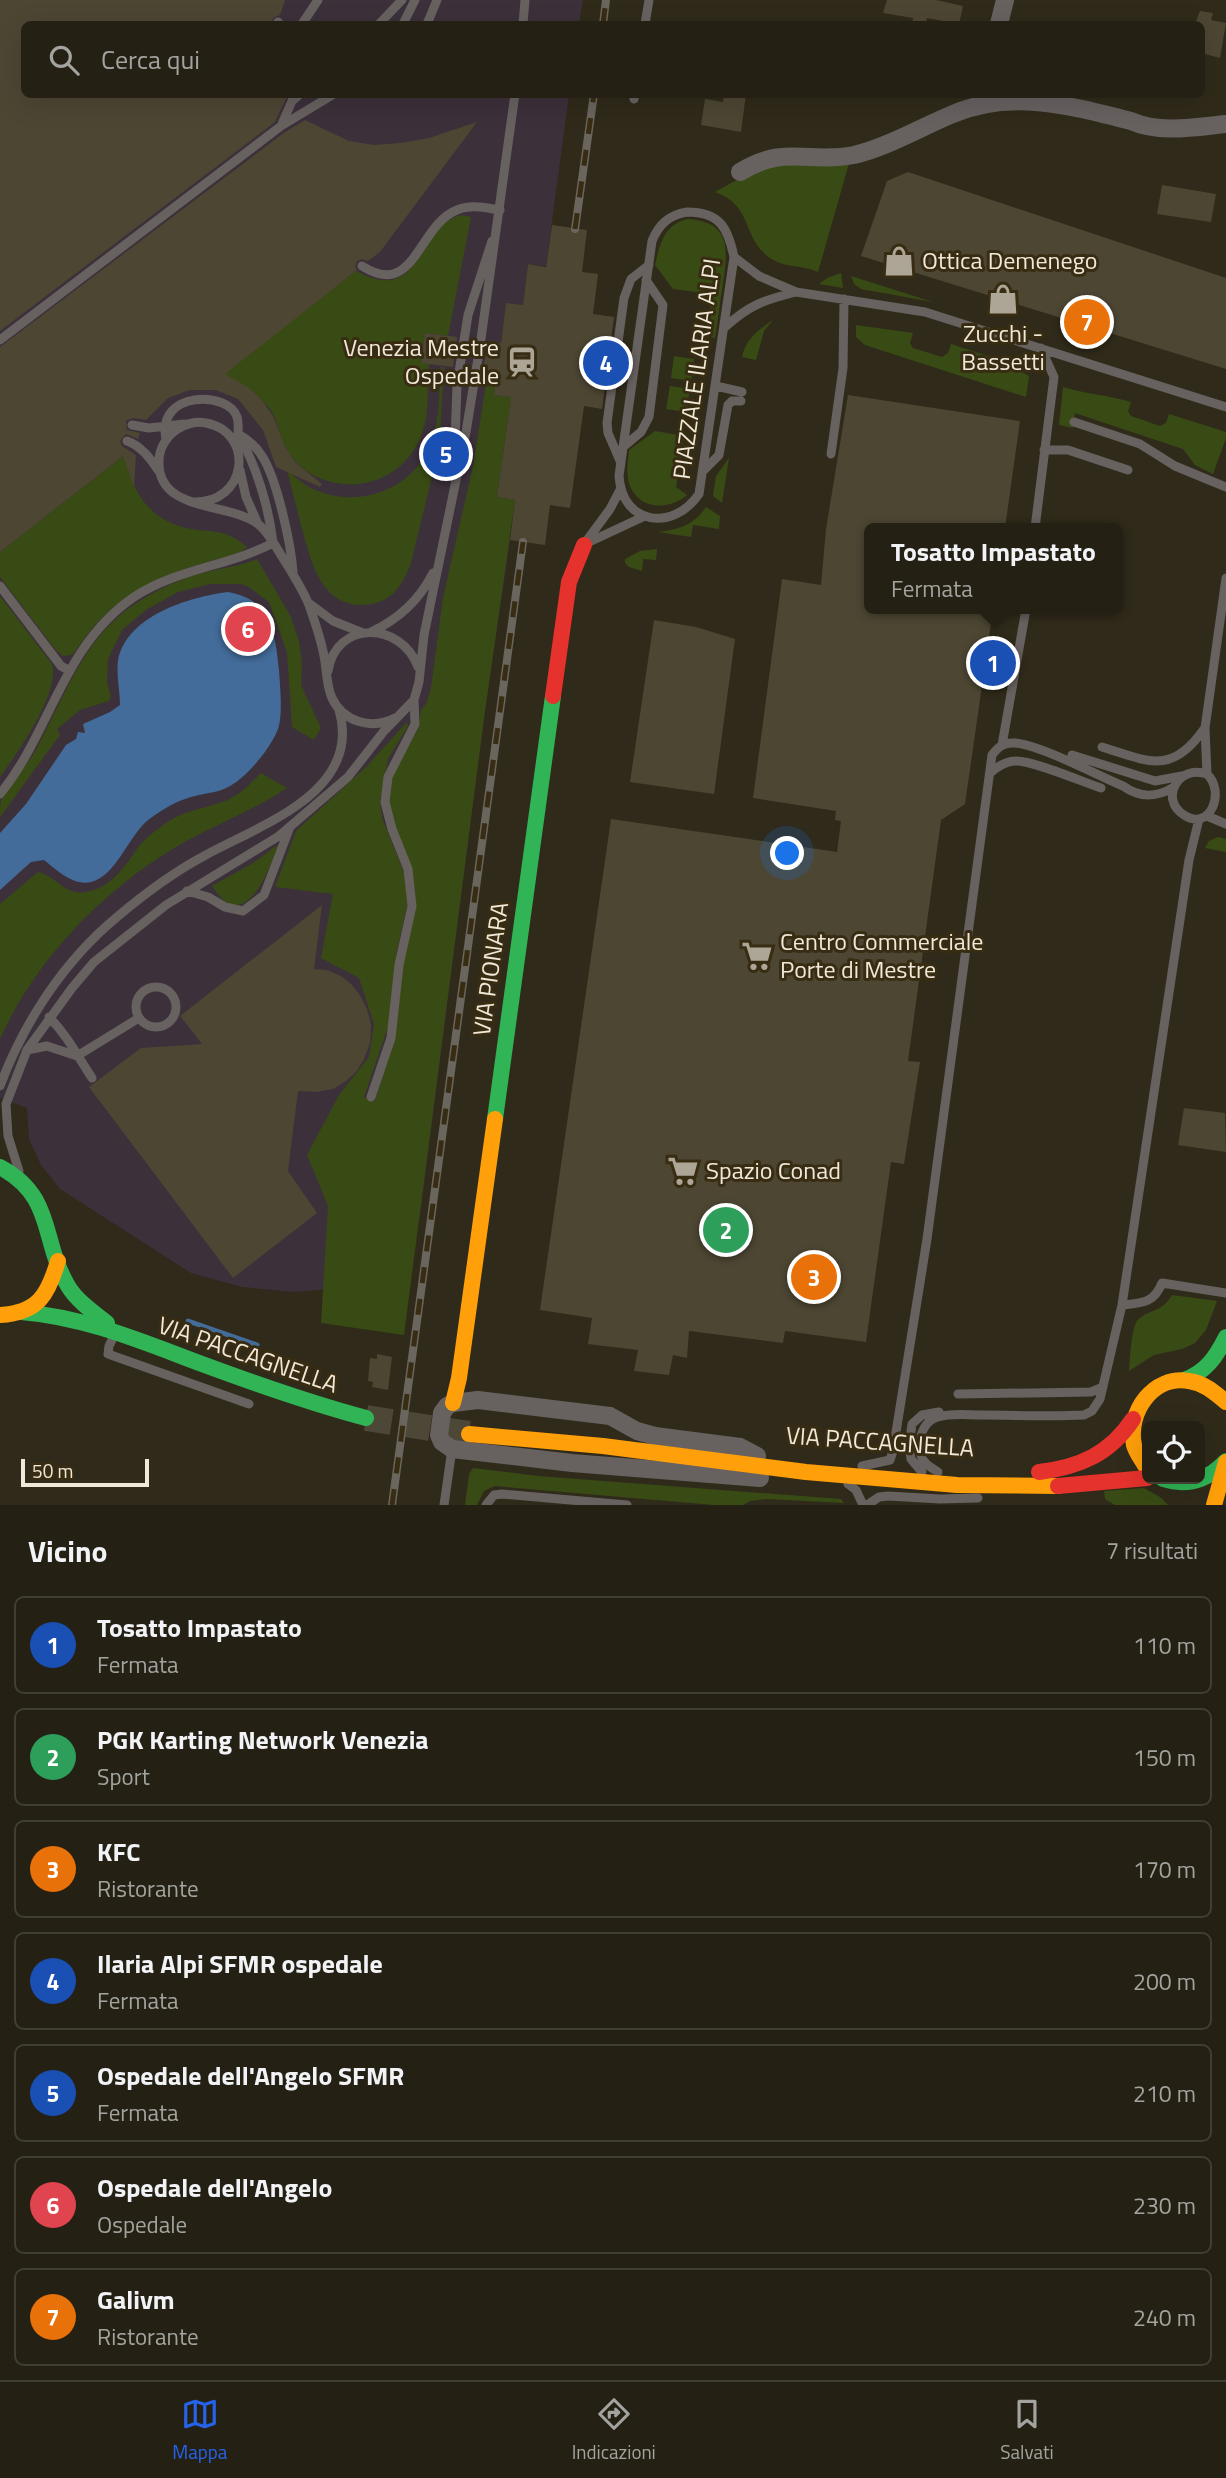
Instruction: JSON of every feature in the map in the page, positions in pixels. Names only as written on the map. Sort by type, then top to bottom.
[{"type":"street","points":[[1000,21],[1005,0]]},
{"type":"street","points":[[740,172],[756,162],[775,156],[853,155],[878,147],[985,99],[1054,103],[1143,126],[1186,128],[1226,124]]},
{"type":"street","name":"VIA PIONARA","points":[[452,1449],[442,1442],[439,1428],[442,1413],[453,1403],[461,1367],[568,594],[575,563],[584,545]]},
{"type":"street","points":[[0,1167],[8,1169],[23,1181]]},
{"type":"street","name":"VIA PACCAGNELLA","points":[[23,1181],[48,1224],[64,1280],[75,1297],[116,1331]]},
{"type":"street","points":[[0,1315],[21,1312],[36,1305],[48,1292],[58,1261]]},
{"type":"street","name":"VIA PACCAGNELLA","points":[[21,1312],[68,1317],[116,1331],[303,1399],[366,1418]]},
{"type":"street","name":"VIA PACCAGNELLA","points":[[603,1447],[757,1456],[862,1466],[940,1482],[1060,1470],[1087,1463],[1107,1452],[1126,1431],[1143,1398],[1152,1390],[1173,1381],[1195,1377],[1210,1365],[1226,1337]]},
{"type":"street","points":[[1184,1380],[1212,1388],[1226,1402]]},
{"type":"street","points":[[453,1403],[478,1400],[610,1416],[646,1434],[740,1447],[757,1456]]},
{"type":"street","points":[[1133,1419],[1133,1445],[1142,1462]]},
{"type":"street","name":"VIA PACCAGNELLA","points":[[469,1434],[806,1472],[940,1482],[1042,1487],[1142,1478]]},
{"type":"street","points":[[452,1449],[572,1463],[915,1489],[940,1482],[981,1498],[1050,1502]]},
{"type":"street","points":[[1205,1477],[1218,1471],[1226,1461]]},
{"type":"street","points":[[1214,1505],[1226,1461]]},
{"type":"street","points":[[1168,1484],[1177,1500]]},
{"type":"lane","points":[[304,21],[318,0]]},
{"type":"lane","points":[[382,21],[402,0]]},
{"type":"lane","points":[[404,21],[415,0]]},
{"type":"lane","points":[[428,21],[437,0]]},
{"type":"lane","points":[[523,21],[525,0]]},
{"type":"lane","points":[[646,21],[649,0]]},
{"type":"lane","points":[[281,126],[295,98]]},
{"type":"lane","points":[[0,340],[281,126],[331,98]]},
{"type":"lane","points":[[371,1097],[384,1063],[393,1027],[399,965],[412,906],[408,869],[392,829],[385,802],[388,777],[415,724],[414,700],[419,682],[424,635],[472,395],[514,98]]},
{"type":"lane","points":[[362,266],[374,274],[388,275],[403,271],[447,215],[474,206],[500,213]]},
{"type":"lane","name":"PIAZZALE ILARIA ALPI","points":[[620,490],[621,463],[652,241],[658,228],[677,214],[699,212],[712,216],[723,225],[730,237],[734,257],[699,494],[682,513],[658,519],[645,516]]},
{"type":"lane","points":[[452,500],[457,385],[466,329],[500,213]]},
{"type":"lane","points":[[734,257],[759,276],[796,292],[925,312],[1226,407]]},
{"type":"lane","points":[[621,463],[608,433],[607,423],[624,298],[631,279],[649,265]]},
{"type":"lane","points":[[624,447],[641,432],[649,417],[663,304],[646,280]]},
{"type":"lane","points":[[724,328],[743,310],[761,301],[796,292]]},
{"type":"lane","points":[[831,454],[844,368],[844,299]]},
{"type":"lane","points":[[1036,523],[1054,377],[1041,348]]},
{"type":"lane","points":[[704,470],[719,455],[728,405],[742,396],[716,386]]},
{"type":"lane","points":[[0,1086],[27,1028],[50,990],[81,951],[117,916],[202,857],[297,806],[326,780],[335,767],[342,748],[344,735],[339,709],[329,690],[320,638],[308,602],[273,543],[258,524],[246,497],[239,466],[237,416],[229,406],[213,400],[196,399],[181,404],[169,413],[163,425],[166,439]]},
{"type":"lane","points":[[1074,422],[1140,444],[1175,466],[1226,487]]},
{"type":"lane","points":[[160,472],[161,450],[166,439],[181,426],[193,423]]},
{"type":"lane","points":[[132,425],[149,428],[205,423],[250,440],[264,458],[291,550],[293,577]]},
{"type":"lane","points":[[225,432],[238,452]]},
{"type":"lane","points":[[238,434],[248,450],[255,470],[271,523],[273,543]]},
{"type":"lane","points":[[127,441],[149,456],[171,491],[191,502],[232,513],[258,524]]},
{"type":"lane","points":[[1044,450],[1068,450],[1128,470]]},
{"type":"lane","points":[[191,502],[203,503],[223,495],[236,478],[239,466]]},
{"type":"lane","points":[[620,490],[634,510],[645,516]]},
{"type":"lane","name":"VIA PIONARA","points":[[584,545],[620,490]]},
{"type":"lane","points":[[584,545],[645,516]]},
{"type":"lane","points":[[0,794],[24,760],[78,655],[91,637],[135,597],[186,573],[256,552],[273,543]]},
{"type":"lane","points":[[327,676],[329,666],[345,641],[394,620],[409,608],[428,583],[438,562]]},
{"type":"lane","points":[[1207,774],[1205,728],[1226,578]]},
{"type":"lane","points":[[0,586],[61,666],[70,671]]},
{"type":"lane","points":[[308,602],[333,621],[367,633],[387,634],[407,647],[418,666],[419,682]]},
{"type":"lane","points":[[1002,745],[1025,614]]},
{"type":"lane","points":[[23,1181],[8,1136],[6,1112],[27,1051],[49,1017],[94,962],[187,891],[250,855],[290,826],[348,776],[384,731],[414,700]]},
{"type":"lane","points":[[339,709],[356,721],[369,724],[388,722],[400,716]]},
{"type":"lane","points":[[1102,747],[1151,761],[1166,761],[1192,746],[1205,728]]},
{"type":"lane","points":[[862,1466],[890,1460],[893,1451],[927,1238],[992,755],[1002,745],[1013,743],[1032,747],[1122,786],[1134,794],[1161,795],[1174,787],[1182,776]]},
{"type":"lane","points":[[940,1482],[922,1458],[922,1433],[929,1420],[963,1415],[1084,1415],[1092,1411],[1097,1404],[1117,1336],[1189,860],[1203,818],[1222,805],[1220,790],[1213,777],[1207,774],[1194,771],[1154,781],[1072,755]]},
{"type":"lane","points":[[990,773],[1004,763],[1016,760],[1101,788]]},
{"type":"lane","points":[[1174,787],[1174,803],[1184,815],[1226,824]]},
{"type":"lane","points":[[187,891],[208,897],[225,907],[243,911],[261,899],[267,890],[290,826]]},
{"type":"lane","points":[[160,987],[172,994],[176,1002],[176,1013],[166,1025],[147,1026],[139,1018],[136,1004],[143,991],[160,987]]},
{"type":"lane","points":[[49,1017],[64,1032],[92,1078]]},
{"type":"lane","points":[[27,1051],[47,1046],[77,1056],[139,1018]]},
{"type":"lane","points":[[1122,1305],[1149,1301],[1157,1295],[1162,1283],[1226,1293]]},
{"type":"lane","points":[[116,1331],[108,1354],[249,1404]]},
{"type":"lane","points":[[958,1394],[1091,1392],[1103,1387]]},
{"type":"lane","points":[[940,1482],[911,1459],[909,1446],[912,1424],[922,1415],[938,1412],[963,1415]]},
{"type":"lane","points":[[444,1505],[452,1449]]},
{"type":"lane","points":[[848,1484],[856,1490],[864,1505],[880,1497],[940,1482]]},
{"type":"lane","points":[[486,1505],[494,1495],[502,1494],[627,1505]]},
{"type":"shaded area","points":[[0,0],[583,0],[580,21],[21,21],[21,98],[569,98],[546,266],[528,264],[523,305],[506,304],[494,394],[511,397],[497,497],[510,540],[484,718],[420,1216],[412,1240],[352,1287],[295,1292],[242,1287],[191,1273],[60,1189],[41,1165],[29,1139],[27,1108],[0,1098]]},
{"type":"green space","points":[[773,160],[850,160],[818,272],[778,262],[766,255],[758,247],[735,204],[715,192]]},
{"type":"green space","points":[[462,215],[471,217],[448,336],[425,333],[421,362],[429,364],[427,408],[425,425],[413,451],[400,466],[367,483],[329,482],[311,474],[295,461],[288,451],[275,418],[265,403],[245,388],[221,376],[356,271],[378,280],[395,279],[407,272],[436,233],[447,222]]},
{"type":"green space","points":[[688,219],[712,225],[724,239],[725,271],[715,338],[707,336],[712,294],[673,289],[655,265],[668,230]]},
{"type":"green space","points":[[841,273],[843,288],[819,284],[827,278]]},
{"type":"green space","points":[[851,276],[933,302],[861,289],[854,284]]},
{"type":"green space","points":[[773,320],[764,331],[756,360],[742,357],[749,340]]},
{"type":"green space","points":[[856,325],[913,333],[910,343],[913,348],[942,357],[948,353],[951,344],[1000,360],[1029,376],[1026,397],[865,345],[856,337]]},
{"type":"green space","points":[[674,356],[694,359],[691,381],[671,378]]},
{"type":"green space","points":[[441,367],[444,367],[439,448],[411,563],[397,589],[386,599],[372,604],[355,605],[342,601],[322,583],[310,557],[287,470],[309,487],[335,496],[370,495],[401,482],[414,471],[432,441],[438,414]]},
{"type":"green space","points":[[488,372],[497,373],[494,395],[511,397],[497,497],[515,500],[404,1335],[321,1323],[328,1206],[307,1155],[339,1095],[369,1057],[374,1024],[359,978],[321,958],[333,894],[275,887],[296,831],[366,767],[407,722],[408,726],[388,759],[380,800],[382,818],[405,875],[407,905],[397,951],[388,1027],[364,1097],[375,1101],[395,1035],[402,970],[416,902],[412,868],[396,833],[389,805],[391,779],[418,729],[421,710],[431,688],[443,598],[473,466]]},
{"type":"green space","points":[[670,386],[690,389],[686,412],[666,409]]},
{"type":"green space","points":[[1063,387],[1131,402],[1128,411],[1131,416],[1160,426],[1166,423],[1169,414],[1226,432],[1213,474],[1195,465],[1183,449],[1075,413],[1073,428],[1059,425]]},
{"type":"green space","points":[[655,431],[684,436],[676,487],[687,495],[671,504],[646,503],[633,492],[629,483],[629,450]]},
{"type":"green space","points":[[127,453],[128,466],[137,490],[143,501],[162,518],[186,528],[225,534],[247,547],[241,552],[170,574],[138,590],[102,618],[72,655],[63,656],[0,577],[0,552]]},
{"type":"green space","points":[[729,458],[722,503],[713,496],[716,476]]},
{"type":"green space","points":[[706,507],[720,516],[719,529],[693,525],[691,537],[658,532],[685,526]]},
{"type":"green space","points":[[657,549],[656,560],[643,559],[642,571],[625,563],[625,559],[640,551]]},
{"type":"green space","points":[[257,559],[290,615],[299,641],[301,685],[321,728],[314,740],[292,727],[287,652],[269,602],[241,584],[210,584],[178,592],[146,610],[122,630],[108,659],[107,683],[111,696],[109,701],[80,710],[57,729],[60,735],[0,817],[4,795],[37,748],[79,666],[93,644],[110,625],[156,591],[197,574]]},
{"type":"green space","points":[[0,596],[52,664],[53,676],[36,722],[0,777]]},
{"type":"green space","points":[[261,773],[287,788],[188,840],[130,878],[104,900],[78,925],[34,979],[15,1008],[0,1039],[0,904],[38,872],[72,891],[86,892],[102,887],[120,872],[142,842],[166,823],[233,797]]},
{"type":"green space","points":[[1218,837],[1226,839],[1226,852],[1205,848],[1209,841]]},
{"type":"green space","points":[[279,844],[262,882],[245,902],[235,905],[224,900],[212,886],[253,863]]},
{"type":"green space","points":[[1172,1295],[1217,1301],[1206,1330],[1195,1343],[1182,1349],[1154,1355],[1129,1371],[1132,1338],[1137,1321],[1159,1308]]},
{"type":"green space","points":[[473,1468],[538,1476],[841,1499],[844,1503],[766,1499],[750,1501],[743,1505],[714,1505],[495,1486],[484,1491],[477,1505],[465,1505],[469,1474]]},
{"type":"green space","points":[[1144,1488],[1168,1505],[1115,1505],[1105,1499],[1104,1491]]},
{"type":"water","points":[[228,592],[244,597],[258,606],[275,641],[280,716],[275,737],[263,754],[249,771],[233,784],[218,791],[182,800],[148,820],[115,864],[100,878],[91,882],[78,882],[66,877],[44,860],[31,862],[0,890],[0,833],[26,804],[66,745],[76,739],[78,732],[85,733],[83,724],[120,705],[117,671],[123,645],[133,632],[161,612],[178,604]]},
{"type":"building","points":[[0,0],[285,0],[280,15],[272,21],[21,21],[21,98],[287,98],[275,122],[0,331]]},
{"type":"building","points":[[887,0],[936,0],[963,6],[960,21],[927,18],[926,21],[912,21],[913,18],[883,13]]},
{"type":"building","points":[[1200,11],[1213,13],[1211,20],[1226,23],[1220,58],[1205,54],[1205,21],[1196,21]]},
{"type":"building","points":[[724,98],[745,98],[741,132],[701,125],[705,99],[723,102]]},
{"type":"building","points":[[305,120],[349,141],[374,145],[429,138],[477,122],[380,252],[368,261],[357,261],[357,270],[225,374],[249,388],[262,400],[274,418],[285,447],[295,462],[322,484],[320,487],[276,467],[263,430],[238,399],[216,390],[190,390],[168,398],[146,420],[133,418],[126,421],[127,430],[140,433],[138,439],[126,434],[120,441],[122,446],[136,455],[134,487],[123,456],[0,552],[0,347],[285,132]]},
{"type":"building","points":[[908,172],[1226,278],[1226,369],[861,256],[887,181]]},
{"type":"building","points":[[1162,185],[1216,194],[1211,222],[1157,214]]},
{"type":"building","points":[[552,225],[587,230],[582,272],[598,274],[593,314],[614,317],[602,409],[584,406],[570,508],[550,505],[545,545],[510,540],[515,500],[497,497],[511,397],[494,395],[497,373],[483,371],[488,341],[501,343],[506,303],[523,305],[528,264],[546,267]]},
{"type":"building","points":[[425,333],[457,337],[453,367],[421,363]]},
{"type":"building","name":"Centro Commerciale Porte di Mestre","points":[[848,395],[1020,421],[1006,523],[864,523],[864,614],[992,614],[965,804],[941,820],[908,1061],[920,1062],[904,1164],[891,1162],[866,1342],[785,1331],[783,1343],[689,1331],[687,1358],[673,1355],[669,1375],[634,1371],[638,1350],[588,1344],[592,1318],[540,1310],[611,819],[837,852],[841,821],[835,820],[836,811],[753,798],[782,579],[821,585],[826,529]]},
{"type":"building","points":[[654,620],[696,627],[735,639],[714,794],[630,782]]},
{"type":"building","points":[[322,905],[314,969],[327,970],[341,976],[360,995],[371,1025],[370,1043],[356,1072],[346,1081],[333,1089],[298,1091],[288,1171],[317,1213],[233,1278],[89,1087],[141,1048],[202,1044],[180,1016]]},
{"type":"building","points":[[1184,1108],[1225,1113],[1226,1152],[1178,1145]]},
{"type":"building","points":[[377,1354],[392,1357],[388,1390],[372,1387],[373,1382],[368,1381],[370,1358],[377,1359]]},
{"type":"waterway","points":[[188,1321],[257,1345]]},
{"type":"tunnel","points":[[366,1418],[469,1434]]},
{"type":"railway","points":[[603,21],[606,0]]},
{"type":"railway","points":[[575,229],[593,98]]},
{"type":"railway","points":[[392,1505],[523,542]]},
{"type":"traffic: fast","points":[[495,1119],[553,696]]},
{"type":"traffic: fast","points":[[0,1167],[18,1179],[39,1206],[68,1286],[86,1306],[107,1323]]},
{"type":"traffic: fast","points":[[21,1312],[91,1325],[263,1386],[366,1418]]},
{"type":"traffic: fast","points":[[1184,1380],[1210,1363],[1226,1337]]},
{"type":"traffic: fast","points":[[1205,1477],[1226,1461]]},
{"type":"traffic: slow","points":[[453,1403],[459,1378],[495,1119]]},
{"type":"traffic: slow","points":[[0,1315],[24,1310],[40,1300],[50,1284],[58,1261]]},
{"type":"traffic: slow","points":[[1142,1460],[1134,1445],[1135,1420],[1145,1398],[1154,1390],[1164,1384],[1189,1381],[1213,1391],[1226,1402]]},
{"type":"traffic: slow","points":[[469,1434],[603,1446],[806,1472],[957,1485],[1058,1486]]},
{"type":"traffic: slow","points":[[1214,1505],[1226,1462]]},
{"type":"traffic: jam","points":[[553,696],[569,582],[584,545]]},
{"type":"traffic: jam","points":[[1039,1472],[1068,1467],[1093,1457],[1114,1441],[1133,1419]]},
{"type":"traffic: jam","points":[[1058,1486],[1142,1478]]},
{"type":"place","name":"Ottica Demenego","points":[[899,261]]},
{"type":"place","name":"Zucchi - Bassetti","points":[[1003,299]]},
{"type":"place","name":"Galivm","points":[[1087,322]]},
{"type":"place","name":"Venezia Mestre Ospedale","points":[[522,362]]},
{"type":"place","name":"Ilaria Alpi SFMR ospedale","points":[[606,363]]},
{"type":"place","name":"Ospedale dell'Angelo SFMR","points":[[446,454]]},
{"type":"place","name":"Ospedale dell'Angelo","points":[[248,629]]},
{"type":"place","name":"Tosatto Impastato","points":[[993,663]]},
{"type":"place","name":"Centro Commerciale Porte di Mestre","points":[[757,956]]},
{"type":"place","name":"Spazio Conad","points":[[683,1171]]},
{"type":"place","name":"PGK Karting Network Venezia","points":[[726,1230]]},
{"type":"place","name":"KFC","points":[[814,1277]]}]
